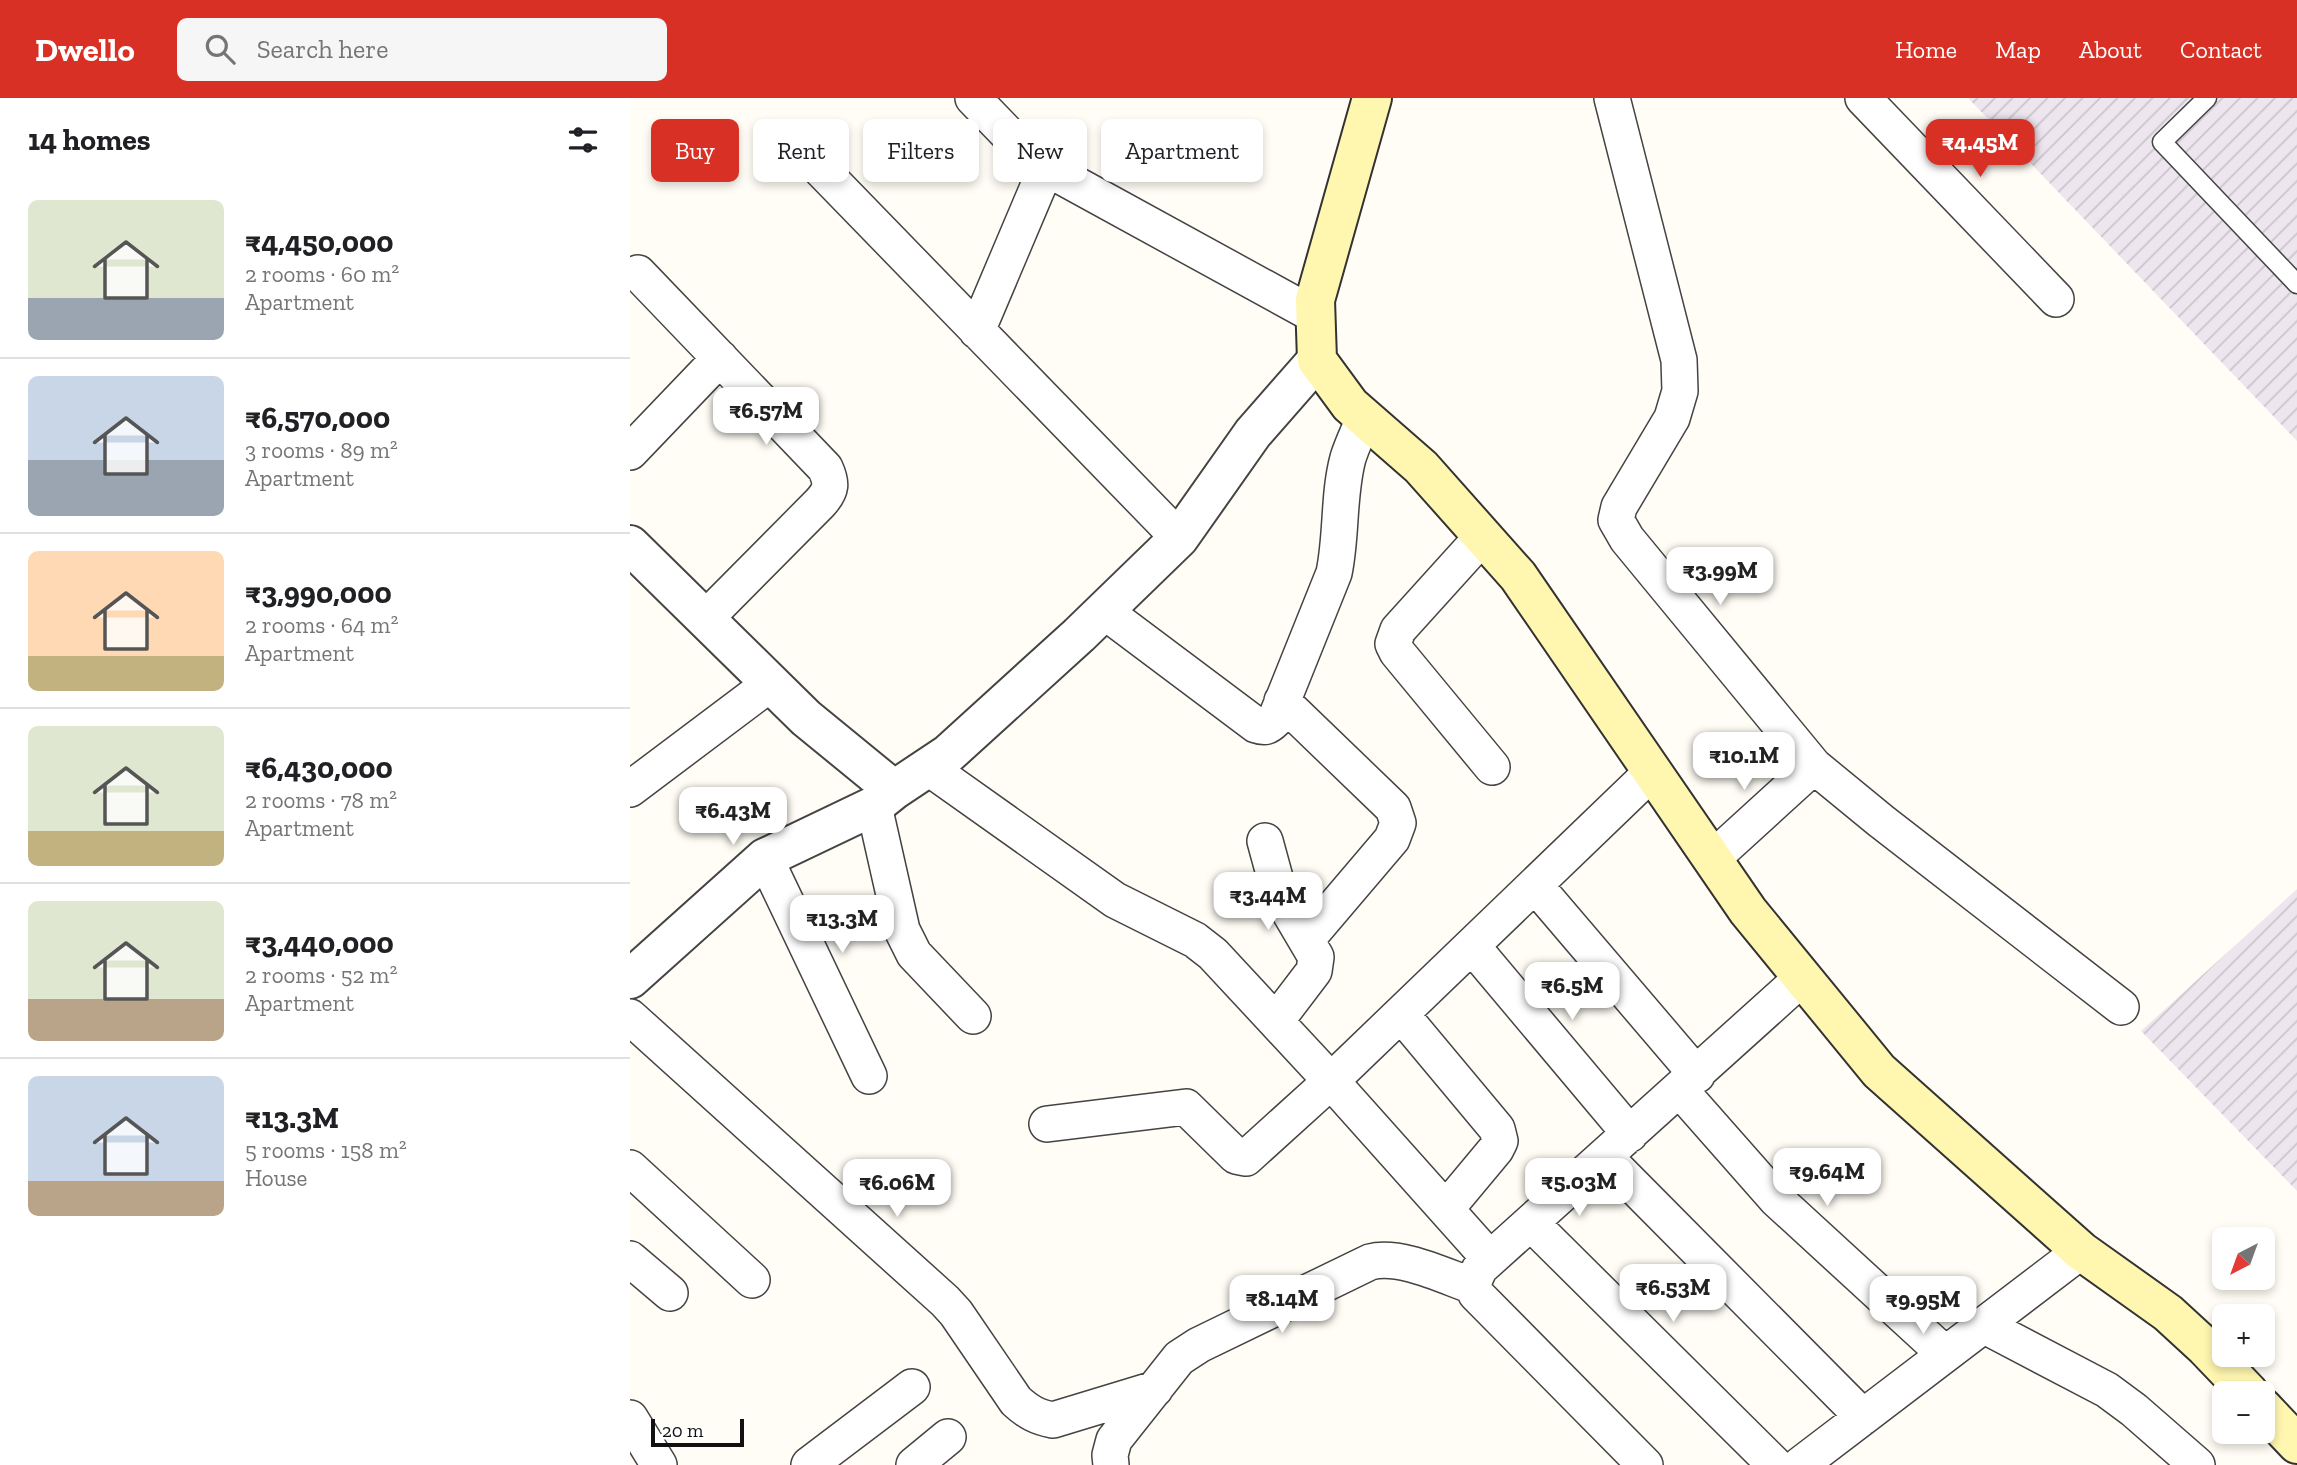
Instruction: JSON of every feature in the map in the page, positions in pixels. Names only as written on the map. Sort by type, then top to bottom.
[{"type":"main road","points":[[1372,98],[1315,300],[1317,360],[1350,405],[1420,467],[1518,576],[1748,911],[1878,1071],[2081,1251],[2168,1312],[2238,1381]]},
{"type":"main road","points":[[2275,1421],[2297,1444]]},
{"type":"street","points":[[973,98],[993,119]]},
{"type":"street","points":[[1612,98],[1679,360],[1681,391],[1672,418],[1619,507],[1616,520],[1627,539],[1814,766],[2121,1007]]},
{"type":"street","points":[[1863,98],[2056,299]]},
{"type":"street","points":[[833,182],[1179,538]]},
{"type":"street","points":[[977,331],[1040,182]]},
{"type":"street","points":[[1072,182],[1316,316]]},
{"type":"street","points":[[638,273],[825,468],[832,482],[829,493],[820,503],[705,619]]},
{"type":"street","points":[[630,452],[720,358]]},
{"type":"street","points":[[630,979],[765,858],[884,798],[948,754],[1179,538],[1253,433],[1317,360]]},
{"type":"street","points":[[1104,611],[1256,725],[1269,726],[1275,720],[1334,573],[1347,464],[1364,418]]},
{"type":"street","points":[[1483,536],[1398,630],[1393,644],[1492,767]]},
{"type":"street","points":[[630,545],[884,798],[902,930],[914,954],[973,1016]]},
{"type":"street","points":[[635,777],[771,683]]},
{"type":"street","points":[[1282,701],[1394,808],[1398,823],[1392,839],[1307,939]]},
{"type":"street","points":[[1712,859],[1814,766]]},
{"type":"street","points":[[929,768],[1115,900],[1205,947],[1276,1021],[1446,1209],[1482,1273]]},
{"type":"street","points":[[1047,1124],[1186,1107],[1236,1156],[1246,1158],[1331,1081],[1652,772]]},
{"type":"street","points":[[1265,841],[1279,896],[1316,957],[1314,971],[1276,1021]]},
{"type":"street","points":[[765,858],[869,1076]]},
{"type":"street","points":[[1535,885],[1787,1210],[1945,1354]]},
{"type":"street","points":[[1472,946],[1630,1134]]},
{"type":"street","points":[[1646,1465],[1476,1294],[1482,1273],[1531,1223],[1802,978]]},
{"type":"street","points":[[1401,1014],[1497,1129],[1500,1140],[1496,1149],[1446,1209]]},
{"type":"street","points":[[630,1017],[945,1301],[1016,1401],[1028,1412],[1039,1418],[1053,1420],[1155,1389]]},
{"type":"street","points":[[1605,1157],[1863,1417]]},
{"type":"street","points":[[630,1168],[752,1280]]},
{"type":"street","points":[[1531,1223],[1775,1465]]},
{"type":"street","points":[[1800,1465],[2081,1251]]},
{"type":"street","points":[[630,1259],[670,1293]]},
{"type":"street","points":[[1111,1465],[1110,1455],[1114,1440],[1188,1350],[1380,1259],[1482,1273]]},
{"type":"street","points":[[1983,1325],[2120,1400],[2197,1465]]},
{"type":"street","points":[[809,1465],[912,1387]]},
{"type":"street","points":[[630,1418],[659,1465]]},
{"type":"street","points":[[914,1465],[948,1437]]},
{"type":"lane","points":[[2207,98],[2162,142],[2297,284]]},
{"type":"shaded area","points":[[1968,98],[2297,98],[2297,441]]},
{"type":"shaded area","points":[[2297,889],[2297,1191],[2141,1031]]}]
